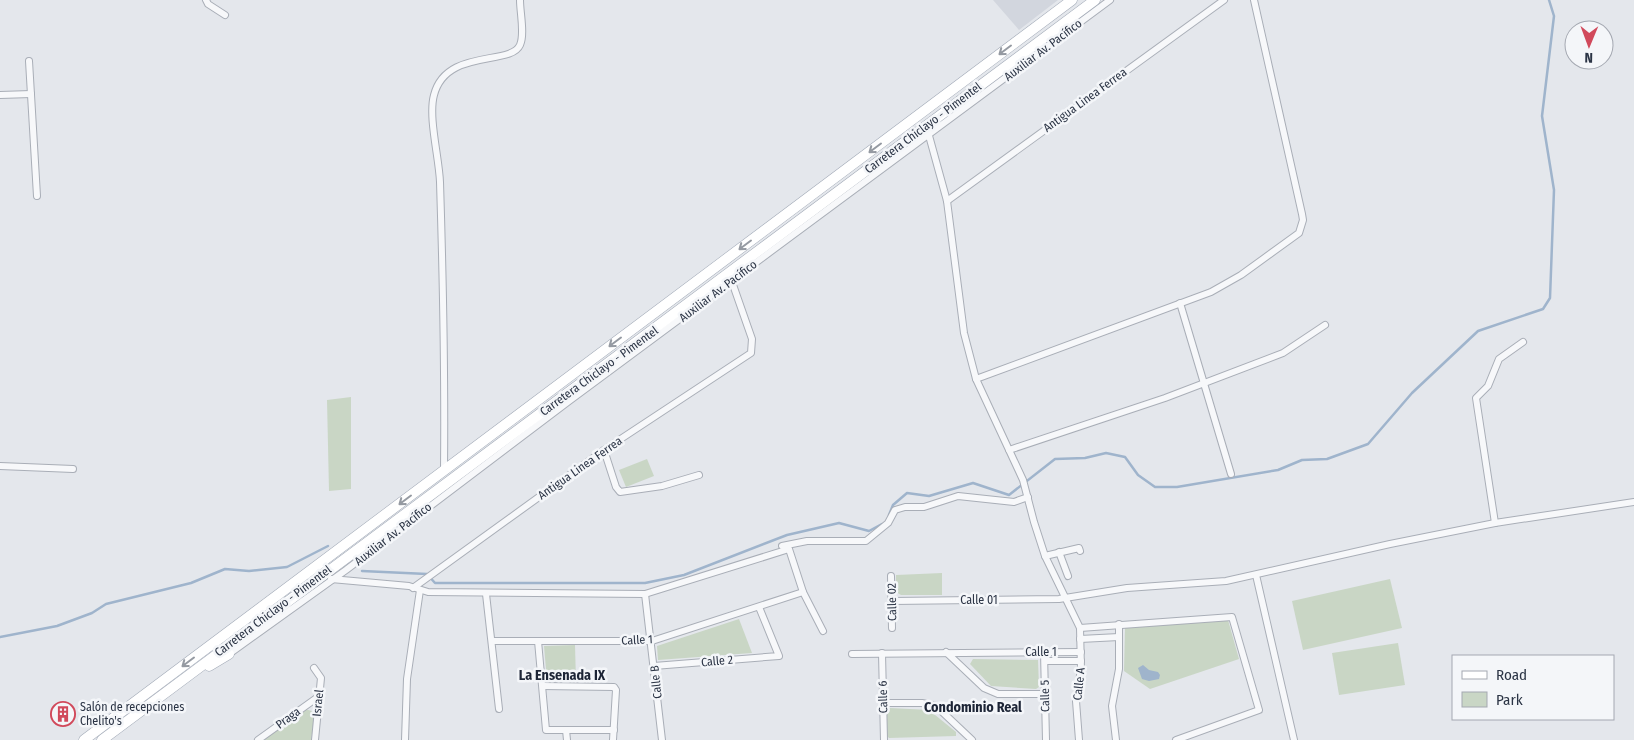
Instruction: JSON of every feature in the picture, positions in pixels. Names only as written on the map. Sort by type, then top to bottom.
[{"type":"main road","name":"Carretera Chiclayo - Pimentel","points":[[84,740],[1072,0]]},
{"type":"main road","name":"Carretera Chiclayo - Pimentel","points":[[102,740],[317,578],[730,278],[927,130],[1030,48],[1095,0]]},
{"type":"main road","points":[[1022,38],[1024,46],[1030,48]]},
{"type":"main road","points":[[444,470],[451,474],[451,480]]},
{"type":"main road","points":[[169,689],[229,654]]},
{"type":"street","points":[[206,0],[225,15]]},
{"type":"street","points":[[444,470],[444,326],[440,169],[433,99],[438,82],[447,72],[474,60],[508,55],[518,49],[521,42],[520,0]]},
{"type":"street","name":"Auxiliar Av. Pacífico","points":[[927,130],[1110,0]]},
{"type":"street","name":"Antigua Linea Ferrea","points":[[947,200],[1224,0]]},
{"type":"street","points":[[976,379],[1211,292],[1242,275],[1299,233],[1302,227],[1302,214],[1254,0]]},
{"type":"street","points":[[29,61],[37,196]]},
{"type":"street","points":[[0,96],[31,94]]},
{"type":"street","points":[[927,130],[947,200],[964,333],[976,379],[1024,480],[1045,556],[1080,628],[1232,617],[1259,710],[1176,740]]},
{"type":"street","name":"Auxiliar Av. Pacífico","points":[[229,654],[330,579],[346,570],[730,278]]},
{"type":"street","name":"Antigua Linea Ferrea","points":[[417,589],[604,450],[750,353],[752,338],[730,278]]},
{"type":"street","points":[[1180,303],[1231,474]]},
{"type":"street","points":[[1010,450],[1204,383],[1283,353],[1325,325]]},
{"type":"street","points":[[1495,523],[1476,398],[1488,386],[1498,360],[1523,342]]},
{"type":"street","points":[[604,450],[616,487],[624,493],[662,486],[699,475]]},
{"type":"street","points":[[0,466],[73,469]]},
{"type":"street","points":[[782,546],[807,541],[866,541],[876,535],[888,523],[895,510],[912,506],[924,507],[958,496],[1014,502],[1027,494]]},
{"type":"street","name":"Calle 01","points":[[892,601],[1067,599],[1127,588],[1220,582],[1399,542],[1495,523],[1634,502]]},
{"type":"street","points":[[1045,556],[1079,548],[1080,551]]},
{"type":"street","points":[[317,578],[417,589],[486,594],[645,594],[789,549],[803,592],[823,631]]},
{"type":"street","points":[[1059,552],[1068,576]]},
{"type":"street","points":[[1256,575],[1294,740]]},
{"type":"street","name":"Calle 02","points":[[892,576],[892,628]]},
{"type":"street","points":[[405,740],[408,679],[417,589]]},
{"type":"street","name":"Calle 1","points":[[492,641],[652,641],[803,592]]},
{"type":"street","points":[[486,594],[499,709]]},
{"type":"street","name":"Calle B","points":[[645,594],[652,641],[662,740]]},
{"type":"street","name":"Calle 2","points":[[654,666],[779,656],[759,607]]},
{"type":"street","points":[[1116,740],[1112,706],[1119,669],[1119,624]]},
{"type":"street","name":"Calle A","points":[[1080,628],[1081,661],[1076,701],[1080,740]]},
{"type":"street","points":[[1080,639],[1119,637]]},
{"type":"street","points":[[538,641],[546,730],[614,730]]},
{"type":"street","points":[[946,652],[984,688],[998,694],[1045,694]]},
{"type":"street","name":"Calle 5","points":[[1044,652],[1046,740]]},
{"type":"street","name":"Calle 1","points":[[852,654],[1081,652]]},
{"type":"street","name":"Calle 6","points":[[882,653],[884,740]]},
{"type":"street","points":[[1045,661],[1081,661]]},
{"type":"street","name":"Israel","points":[[314,668],[321,678],[315,740]]},
{"type":"street","points":[[543,686],[614,687],[616,690],[614,740]]},
{"type":"street","name":"Praga","points":[[258,740],[318,697]]},
{"type":"street","points":[[883,703],[922,702],[936,706],[972,740]]},
{"type":"street","points":[[566,730],[567,740]]},
{"type":"shaded area","points":[[993,0],[1058,0],[1019,30]]},
{"type":"green space","points":[[351,397],[351,489],[329,491],[327,400]]},
{"type":"green space","points":[[647,459],[654,476],[626,487],[619,470]]},
{"type":"green space","points":[[942,573],[942,595],[901,595],[896,592],[896,575]]},
{"type":"green space","points":[[1390,579],[1402,628],[1303,650],[1292,601]]},
{"type":"green space","points":[[739,619],[752,653],[658,660],[657,646]]},
{"type":"green space","points":[[1228,620],[1239,659],[1150,689],[1124,671],[1125,628]]},
{"type":"green space","points":[[1398,643],[1405,685],[1339,695],[1332,653]]},
{"type":"green space","points":[[575,645],[576,681],[547,681],[544,646]]},
{"type":"green space","points":[[973,659],[1038,660],[1039,687],[1036,689],[991,686],[970,664]]},
{"type":"green space","points":[[890,708],[929,710],[956,732],[956,736],[889,738],[886,735],[887,710]]},
{"type":"green space","points":[[305,709],[315,712],[311,740],[263,740]]},
{"type":"water","points":[[1143,665],[1149,670],[1158,672],[1160,675],[1159,679],[1149,681],[1142,679],[1138,668]]},
{"type":"waterway","points":[[889,515],[893,505],[907,493],[929,496],[973,483],[1009,495],[1055,459],[1085,458],[1106,453],[1125,457],[1138,475],[1155,487],[1177,487],[1278,470],[1302,460],[1327,459],[1368,444],[1412,393],[1478,331],[1543,309],[1550,298],[1554,190],[1542,116],[1554,16],[1549,0]]},
{"type":"waterway","points":[[362,571],[427,574],[435,583],[645,583],[684,575],[787,535],[839,523],[869,531],[882,524]]},
{"type":"waterway","points":[[0,637],[57,626],[92,613],[106,604],[191,583],[225,569],[249,571],[287,567],[328,546]]},
{"type":"place","name":"Salón de recepciones Chelito's","points":[[63,714]]},
{"type":"district","name":"La Ensenada IX","points":[[562,675]]},
{"type":"district","name":"Condominio Real","points":[[973,707]]}]
